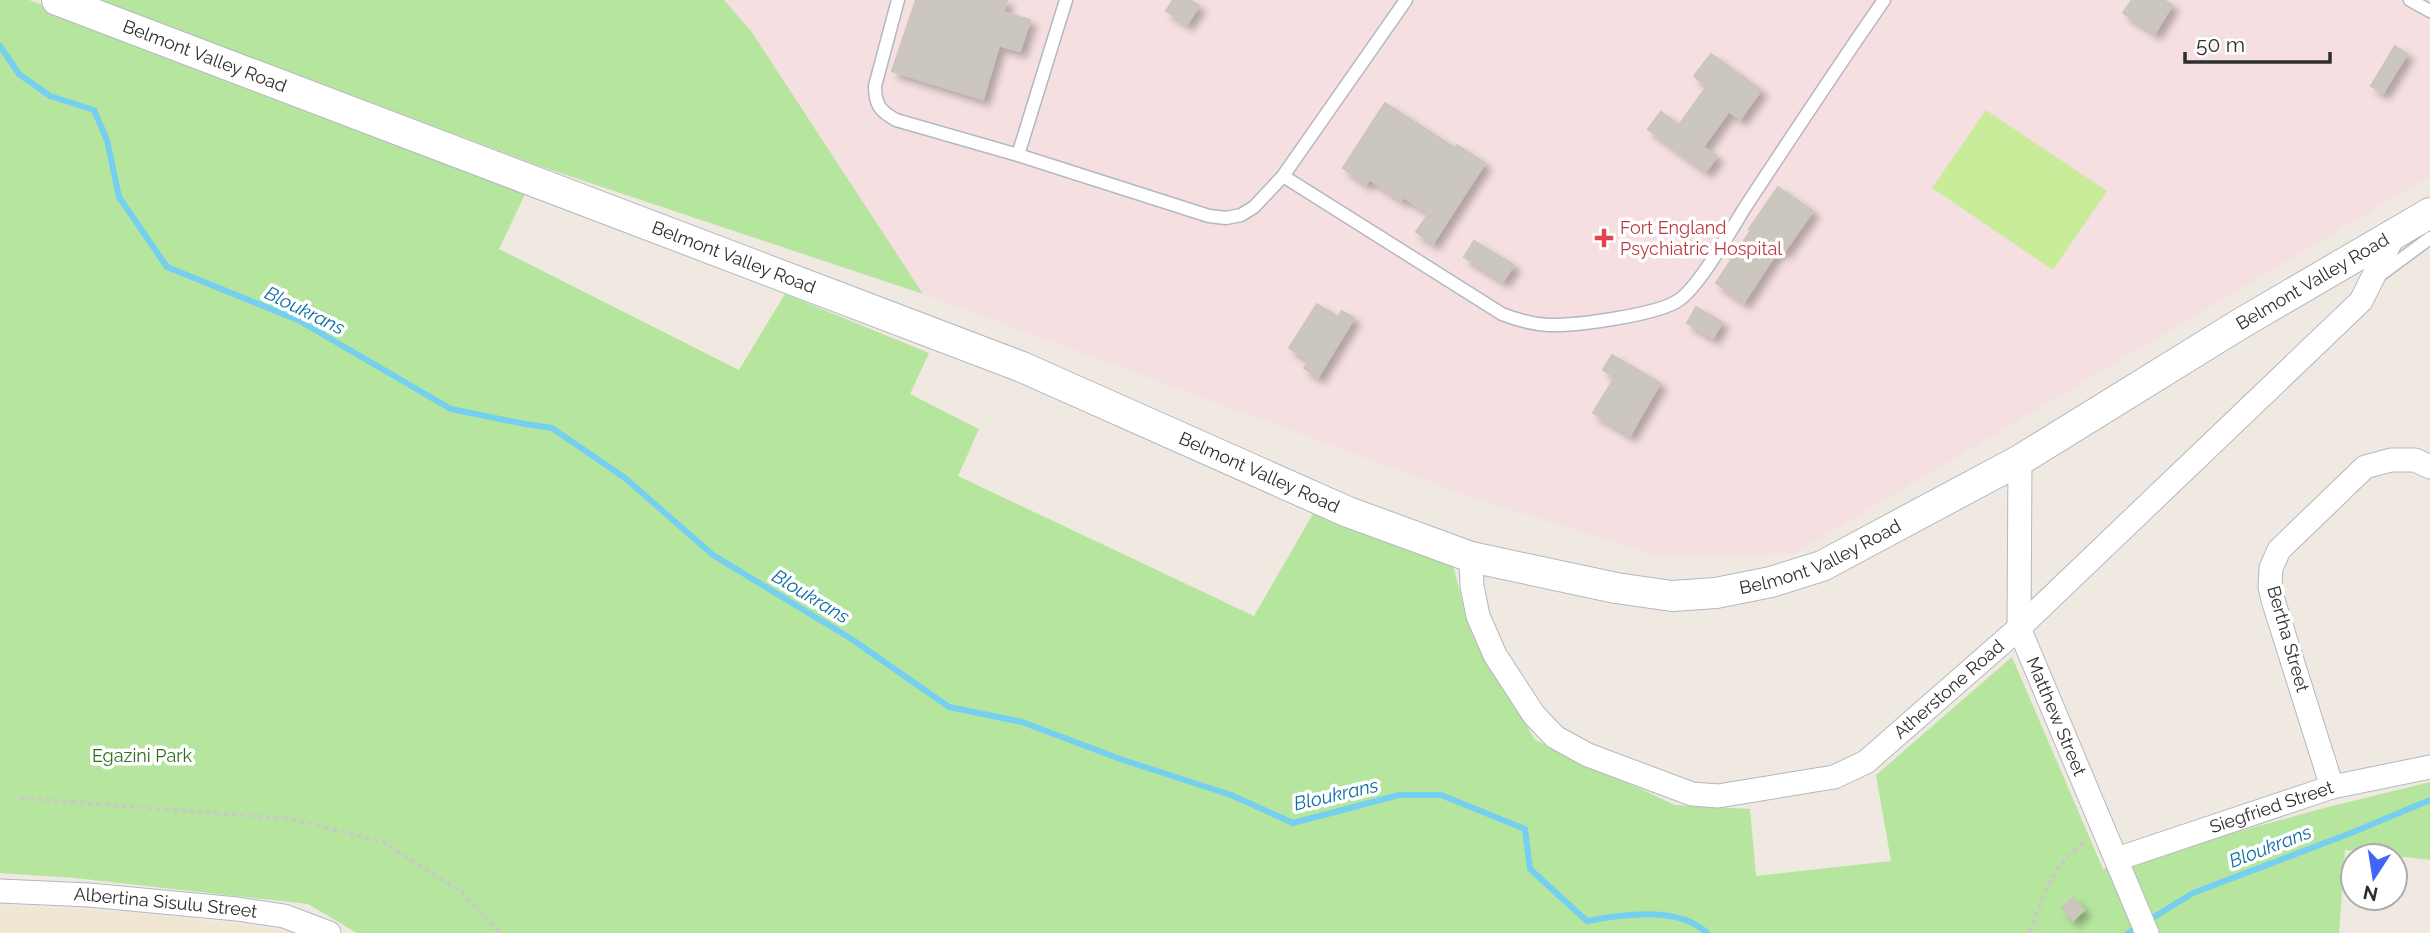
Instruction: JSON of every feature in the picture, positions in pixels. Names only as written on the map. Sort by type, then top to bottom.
[{"type":"street","name":"Belmont Valley Road","points":[[57,0],[1022,367],[1348,512],[1471,557],[1616,588],[1672,596],[1716,593],[1771,582],[1822,566],[2020,460],[2240,324],[2430,213]]},
{"type":"street","name":"Atherstone Road","points":[[1471,557],[1472,586],[1478,616],[1495,655],[1534,715],[1555,737],[1588,755],[1692,794],[1718,796],[1835,778],[1866,762],[2019,628],[2361,301],[2395,233]]},
{"type":"street","name":"Matthew Street","points":[[2020,460],[2019,628],[2118,859],[2144,927]]},
{"type":"street","name":"Bertha Street","points":[[2332,788],[2273,600],[2270,587],[2271,568],[2279,550],[2365,467],[2391,460],[2415,460],[2430,467]]},
{"type":"street","name":"Siegfried Street","points":[[2118,859],[2332,788],[2430,767]]},
{"type":"street","name":"Albertina Sisulu Street","points":[[0,891],[89,895],[237,909],[284,916],[329,933]]},
{"type":"lane","points":[[898,0],[875,86],[875,100],[881,111],[896,120],[1018,155],[1167,204],[1226,218],[1241,215],[1254,207],[1283,176],[1406,0]]},
{"type":"lane","points":[[1018,155],[1066,0]]},
{"type":"lane","points":[[1283,176],[1502,314],[1522,322],[1550,325],[1658,310],[1680,300],[1710,261],[1884,0]]},
{"type":"lane","points":[[2410,0],[2430,11]]},
{"type":"lane","points":[[2371,282],[2430,238]]},
{"type":"path","points":[[20,797],[293,819],[383,842],[463,893],[500,933]]},
{"type":"path","points":[[2030,933],[2057,868],[2073,850],[2104,828]]},
{"type":"shaded area","name":"Fort England Psychiatric Hospital","points":[[724,0],[2430,0],[2430,176],[1795,553],[1656,556],[1463,494],[923,294],[844,182],[751,31]]},
{"type":"shaded area","points":[[0,905],[145,914],[309,933],[0,933]]},
{"type":"green space","name":"Egazini Park","points":[[0,0],[29,0],[529,186],[499,249],[739,370],[785,294],[929,353],[910,394],[979,429],[958,476],[1254,616],[1313,514],[1452,561],[1467,620],[1535,740],[1675,805],[1750,809],[1756,876],[1891,861],[1876,775],[2012,657],[2103,869],[2324,808],[2430,782],[2430,860],[2409,858],[2409,842],[2339,842],[2339,933],[357,933],[308,904],[75,878],[0,873]]},
{"type":"green space","points":[[99,0],[724,0],[751,31],[923,294],[539,166]]},
{"type":"green space","points":[[1986,110],[2107,191],[2053,270],[1932,188]]},
{"type":"building","points":[[916,0],[1007,0],[1003,12],[1030,20],[1020,51],[999,45],[983,99],[892,71]]},
{"type":"building","points":[[1173,0],[1190,0],[1199,6],[1187,24],[1166,11]]},
{"type":"building","points":[[2132,0],[2164,0],[2172,5],[2155,33],[2123,13]]},
{"type":"building","points":[[2395,46],[2407,54],[2383,93],[2371,86]]},
{"type":"building","points":[[1711,54],[1761,90],[1740,119],[1729,111],[1703,147],[1717,156],[1706,171],[1648,129],[1661,112],[1679,125],[1707,86],[1694,76]]},
{"type":"building","points":[[1385,103],[1455,148],[1457,145],[1485,163],[1433,243],[1416,232],[1429,213],[1403,197],[1401,200],[1369,179],[1366,184],[1343,168]]},
{"type":"building","points":[[1778,187],[1813,211],[1784,252],[1779,249],[1744,302],[1716,283]]},
{"type":"building","points":[[1474,241],[1514,265],[1503,281],[1464,257]]},
{"type":"building","points":[[1317,304],[1338,317],[1342,311],[1354,318],[1318,377],[1304,368],[1309,360],[1289,348]]},
{"type":"building","points":[[1696,307],[1722,322],[1713,338],[1687,323]]},
{"type":"building","points":[[1612,355],[1660,383],[1630,435],[1593,413],[1615,377],[1603,370]]},
{"type":"building","points":[[2073,898],[2084,910],[2073,920],[2062,908]]},
{"type":"waterway","name":"Bloukrans","points":[[0,46],[19,74],[50,96],[94,110],[107,140],[119,197],[167,267],[298,320],[451,409],[552,428],[625,478],[713,555],[850,638],[949,707],[1022,722],[1123,760],[1231,795],[1293,823],[1399,795],[1441,795],[1525,829],[1530,869],[1587,921],[1617,916],[1666,915],[1695,924],[1707,933]]},
{"type":"waterway","name":"Bloukrans","points":[[2128,933],[2193,893],[2430,800]]},
{"type":"place","name":"Fort England Psychiatric Hospital","points":[[1604,238]]}]
